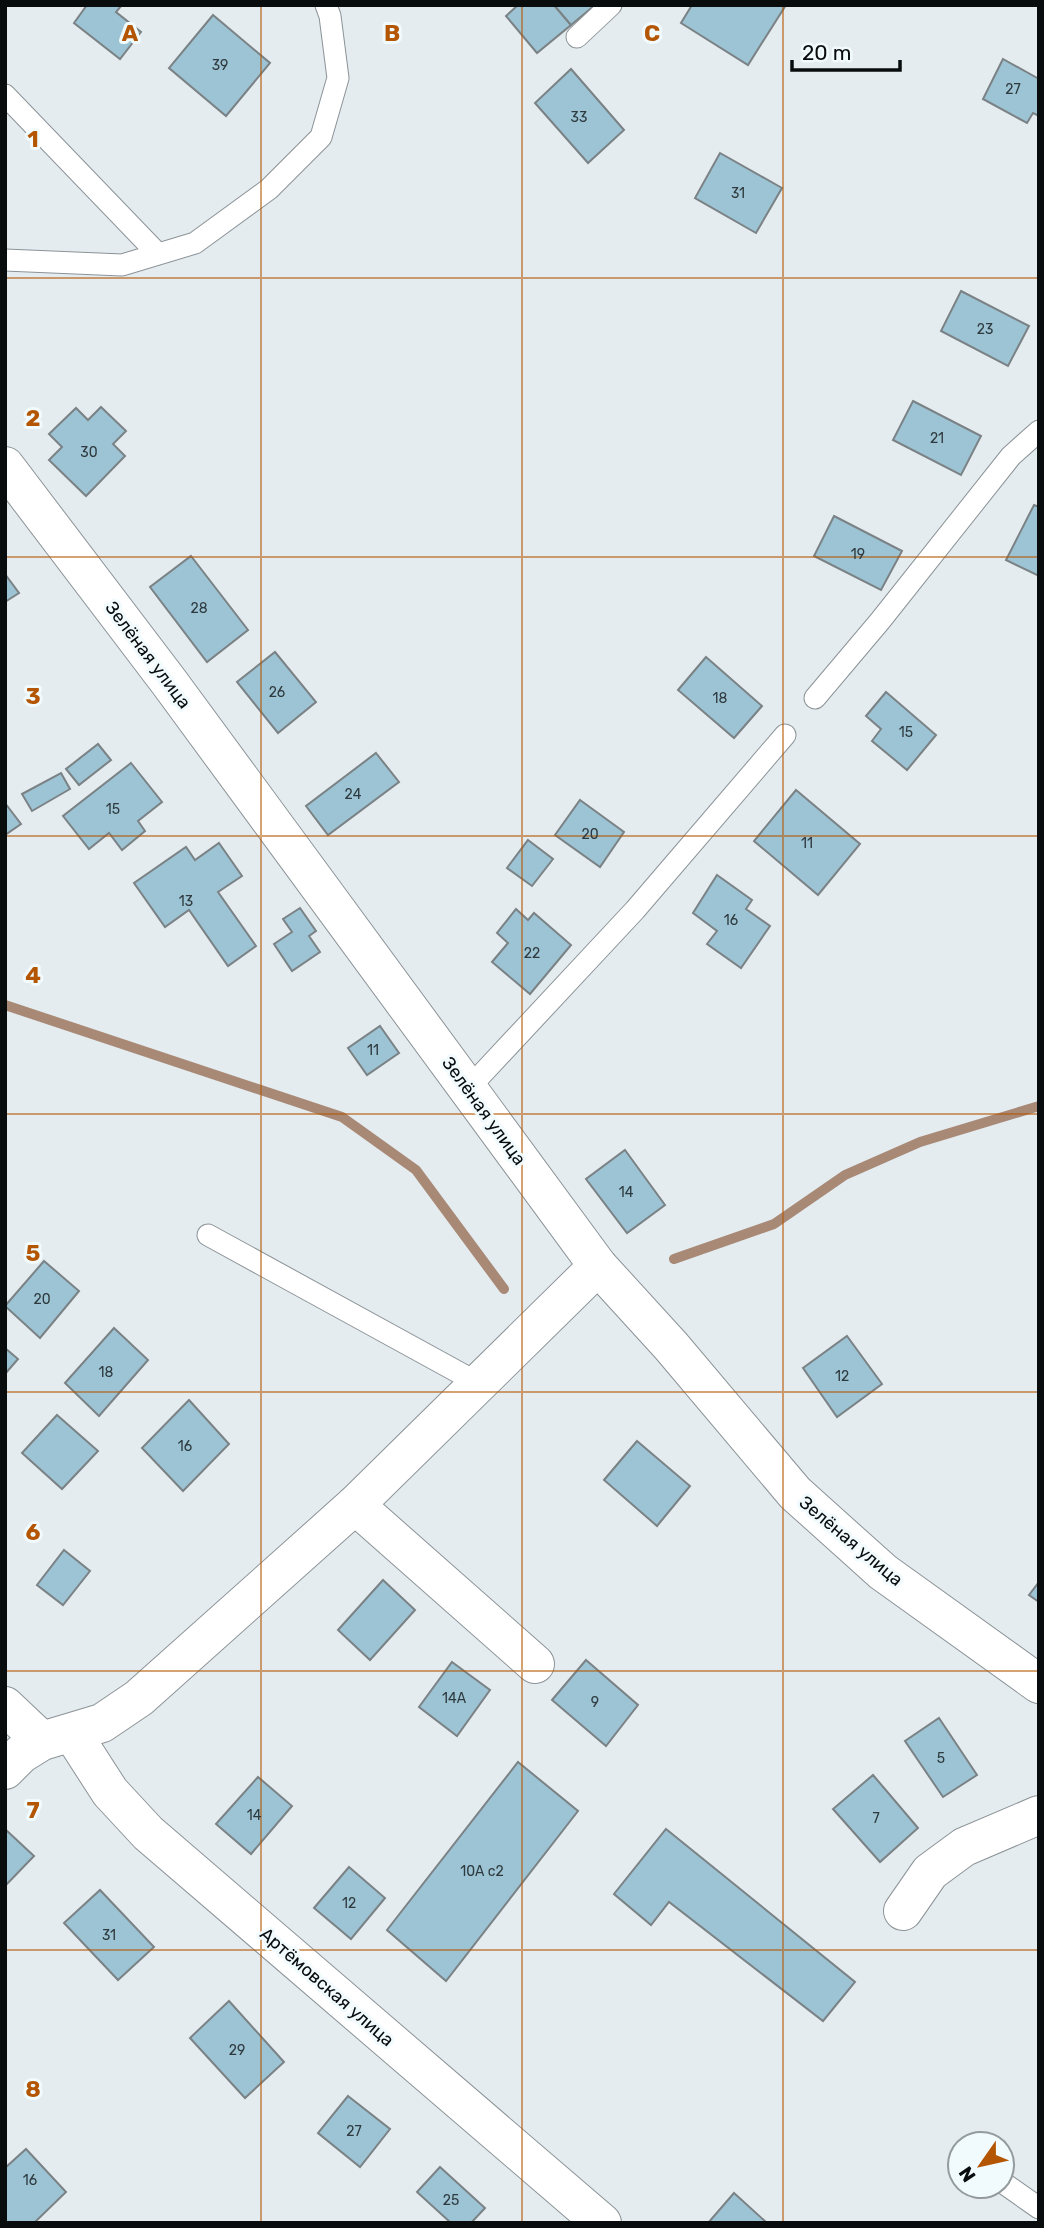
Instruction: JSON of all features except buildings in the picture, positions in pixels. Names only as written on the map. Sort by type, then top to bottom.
[{"type":"street","name":"Зелёная улица","points":[[5,466],[169,682],[598,1266],[671,1346],[749,1442],[795,1493],[883,1572],[1039,1684]]},
{"type":"street","points":[[5,1770],[20,1754],[57,1737],[102,1723],[139,1698],[355,1505],[598,1266]]},
{"type":"street","points":[[355,1505],[535,1664]]},
{"type":"street","name":"Артёмовская улица","points":[[5,1706],[57,1737],[148,1833],[602,2223]]},
{"type":"street","points":[[903,1911],[930,1872],[964,1847],[1039,1815]]},
{"type":"lane","points":[[5,260],[122,265],[195,243],[269,189],[321,137],[338,78],[330,16],[326,5]]},
{"type":"lane","points":[[576,37],[611,5]]},
{"type":"lane","points":[[5,95],[157,253]]},
{"type":"lane","points":[[815,698],[1011,456],[1039,431]]},
{"type":"lane","points":[[468,1089],[635,910],[785,735]]},
{"type":"lane","points":[[208,1235],[446,1363],[478,1383]]},
{"type":"lane","points":[[1016,2192],[1039,2208]]},
{"type":"waterway","points":[[5,1005],[342,1117],[416,1170],[504,1289]]},
{"type":"waterway","points":[[674,1259],[774,1224],[845,1175],[920,1142],[1039,1106]]}]
